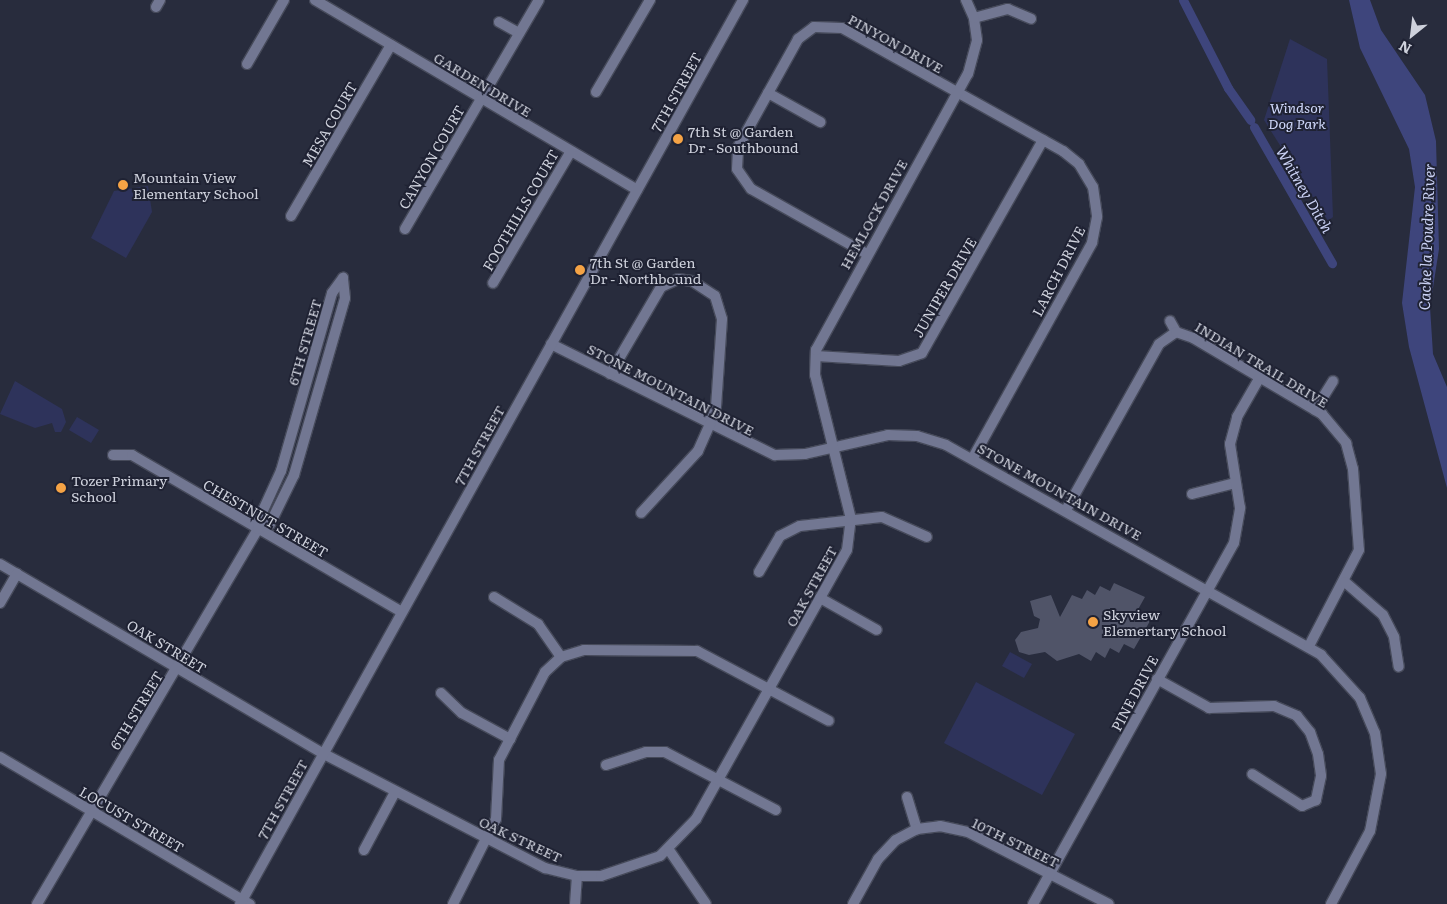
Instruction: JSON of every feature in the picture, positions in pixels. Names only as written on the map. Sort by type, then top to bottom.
[{"type":"street","points":[[247,64],[284,0]]},
{"type":"street","name":"GARDEN DRIVE","points":[[316,0],[638,190]]},
{"type":"street","name":"CANYON COURT","points":[[405,230],[539,0]]},
{"type":"street","points":[[596,92],[650,0]]},
{"type":"street","name":"7TH STREET","points":[[244,903],[402,612],[743,0]]},
{"type":"street","name":"HEMLOCK DRIVE","points":[[833,446],[815,375],[816,356],[825,329],[957,92],[975,53],[974,18],[966,0]]},
{"type":"street","points":[[974,18],[1008,9],[1031,19]]},
{"type":"street","points":[[499,22],[519,33]]},
{"type":"street","name":"PINYON DRIVE","points":[[867,254],[750,189],[741,179],[736,152],[768,93],[802,34],[814,27],[831,25],[957,92]]},
{"type":"street","name":"MESA COURT","points":[[291,216],[391,45]]},
{"type":"street","name":"LARCH DRIVE","points":[[957,92],[1072,157],[1086,174],[1095,193],[1096,228],[973,458]]},
{"type":"street","points":[[768,93],[820,122]]},
{"type":"street","name":"JUNIPER DRIVE","points":[[816,356],[899,361],[922,352],[1043,140]]},
{"type":"street","name":"FOOTHILLS COURT","points":[[493,283],[571,151]]},
{"type":"street","name":"6TH STREET","points":[[37,904],[258,529],[288,449],[332,293],[343,278],[345,298],[294,475],[270,524],[258,529]]},
{"type":"street","points":[[610,374],[655,292],[678,279],[705,286],[720,304],[722,319],[716,407],[710,424],[698,451],[641,513]]},
{"type":"street","points":[[1170,321],[1176,332]]},
{"type":"street","name":"INDIAN TRAIL DRIVE","points":[[1066,510],[1159,344],[1176,332],[1193,338],[1315,410],[1342,436],[1353,469],[1361,540],[1356,562],[1309,646]]},
{"type":"street","name":"STONE MOUNTAIN DRIVE","points":[[551,344],[775,455],[798,456],[871,436],[905,435],[937,441],[973,458],[1309,646],[1337,668],[1360,698],[1379,753],[1380,786],[1376,816],[1351,869],[1331,904]]},
{"type":"street","name":"PINE DRIVE","points":[[1033,904],[1209,589],[1238,532],[1240,508],[1230,452],[1233,428],[1260,377]]},
{"type":"street","points":[[1315,410],[1333,381]]},
{"type":"street","name":"OAK STREET","points":[[0,564],[324,754],[545,868],[577,876],[618,872],[669,850],[696,819],[847,550],[851,519],[833,446]]},
{"type":"street","name":"CHESTNUT STREET","points":[[114,455],[132,456],[402,612]]},
{"type":"street","points":[[1192,494],[1235,483]]},
{"type":"street","points":[[759,572],[780,536],[789,529],[851,519],[882,517],[927,537]]},
{"type":"street","points":[[0,603],[17,574]]},
{"type":"street","points":[[1345,582],[1383,615],[1394,637],[1399,668]]},
{"type":"street","points":[[494,598],[538,624],[561,657]]},
{"type":"street","points":[[820,598],[878,630]]},
{"type":"street","points":[[453,904],[498,810],[498,766],[510,738],[545,672],[561,657],[584,650],[692,650],[829,722]]},
{"type":"street","points":[[1157,679],[1209,708],[1274,706],[1297,716],[1310,732],[1318,754],[1321,776],[1316,800],[1302,806],[1252,774]]},
{"type":"street","points":[[442,693],[462,713],[510,738]]},
{"type":"street","points":[[606,764],[646,752],[665,752],[776,810]]},
{"type":"street","name":"LOCUST STREET","points":[[0,757],[244,903]]},
{"type":"street","points":[[364,850],[395,792]]},
{"type":"street","points":[[853,904],[884,850],[917,829],[906,797]]},
{"type":"street","name":"10TH STREET","points":[[917,829],[959,829],[1109,904]]},
{"type":"street","points":[[669,850],[706,904]]},
{"type":"street","points":[[574,904],[577,876]]},
{"type":"green space","name":"Windsor Dog Park","points":[[1290,39],[1327,59],[1333,217],[1328,221],[1264,120]]},
{"type":"green space","points":[[148,186],[152,212],[126,258],[91,238],[114,191]]},
{"type":"green space","points":[[15,381],[62,409],[66,422],[61,432],[55,432],[52,423],[35,428],[0,414]]},
{"type":"green space","points":[[77,417],[99,430],[91,443],[69,430]]},
{"type":"green space","points":[[1010,652],[1032,664],[1024,678],[1002,666]]},
{"type":"green space","points":[[976,682],[1075,734],[1042,795],[944,743]]},
{"type":"water","name":"Cache la Poudre River","points":[[1349,0],[1370,0],[1381,30],[1425,95],[1436,141],[1439,249],[1430,307],[1433,354],[1447,387],[1447,488],[1409,347],[1402,303],[1415,187],[1409,149],[1360,48]]},
{"type":"building","name":"Skyview Elemertary School","points":[[1114,583],[1145,597],[1136,613],[1150,621],[1134,649],[1124,644],[1119,653],[1110,648],[1105,658],[1096,652],[1091,661],[1079,654],[1057,661],[1045,652],[1029,655],[1019,652],[1015,640],[1021,632],[1038,628],[1040,619],[1034,616],[1030,601],[1051,595],[1060,617],[1072,595],[1082,599],[1087,590],[1095,595],[1100,586],[1110,591]]},
{"type":"waterway","name":"Whitney Ditch","points":[[1183,0],[1228,88],[1250,120]]},
{"type":"waterway","name":"Whitney Ditch","points":[[1254,127],[1332,263]]},
{"type":"place","name":"7th St @ Garden Dr - Southbound","points":[[678,139]]},
{"type":"place","name":"Mountain View Elementary School","points":[[123,185]]},
{"type":"place","name":"7th St @ Garden Dr - Northbound","points":[[580,270]]},
{"type":"place","name":"Tozer Primary School","points":[[61,488]]},
{"type":"place","name":"Skyview Elemertary School","points":[[1093,622]]}]
